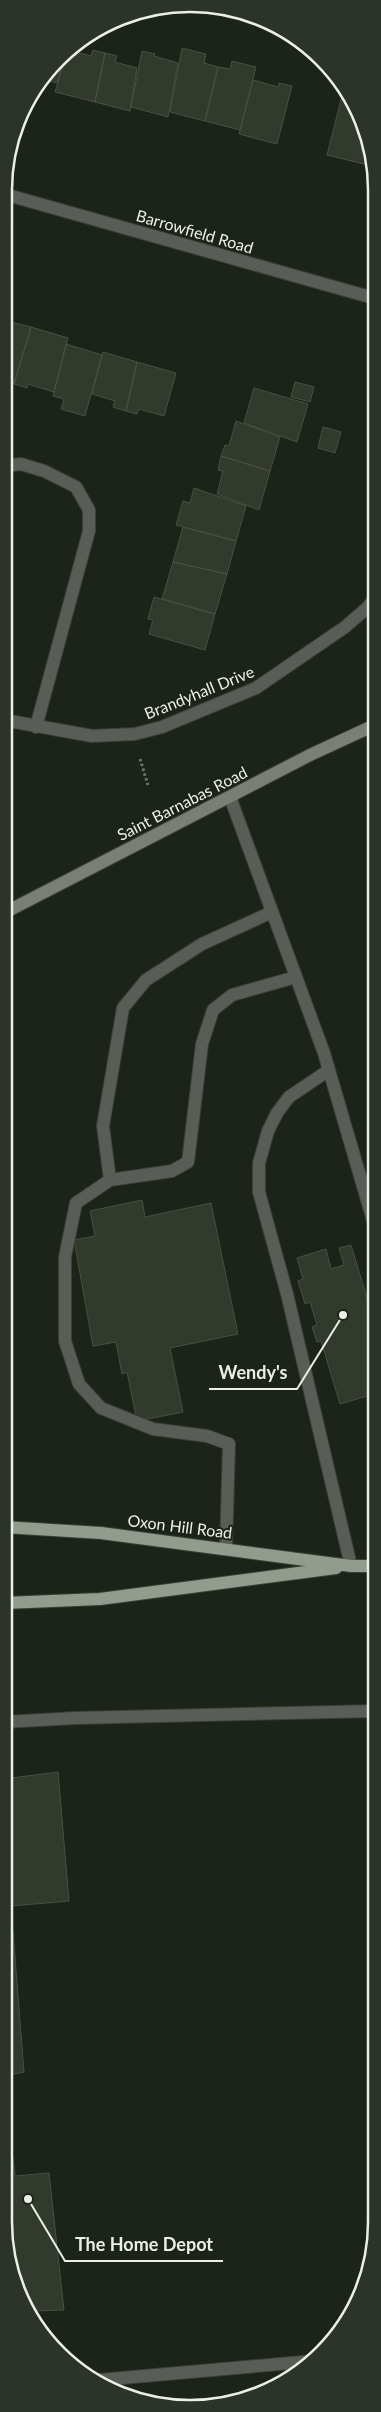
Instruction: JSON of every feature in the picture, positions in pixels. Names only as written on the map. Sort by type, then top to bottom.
[{"type":"main road","name":"Saint Barnabas Road","points":[[12,909],[368,728]]},
{"type":"main road","name":"Oxon Hill Road","points":[[12,1527],[101,1533],[351,1566]]},
{"type":"main road","name":"Oxon Hill Road","points":[[12,1603],[100,1599],[351,1566],[368,1566]]},
{"type":"street","name":"Barrowfield Road","points":[[12,196],[368,296]]},
{"type":"street","points":[[12,465],[21,464],[44,471],[76,487],[89,510],[89,532],[36,726]]},
{"type":"street","name":"Brandyhall Drive","points":[[12,722],[92,736],[135,734],[162,727],[256,688],[345,628],[368,608]]},
{"type":"street","points":[[230,797],[329,1070],[368,1203]]},
{"type":"street","points":[[110,1180],[103,1126],[123,1008],[146,980],[202,944],[272,912]]},
{"type":"street","points":[[226,1548],[229,1444],[207,1436],[153,1429],[101,1408],[79,1384],[65,1341],[65,1257],[76,1203],[110,1180],[172,1170],[188,1162],[202,1044],[213,1010],[232,996],[296,976]]},
{"type":"street","points":[[329,1070],[289,1097],[278,1113],[268,1131],[259,1163],[259,1192],[287,1294],[351,1566]]},
{"type":"street","points":[[12,1721],[368,1711]]},
{"type":"street","points":[[108,2379],[300,2362]]},
{"type":"building","points":[[182,48],[206,54],[204,63],[218,67],[205,121],[170,112]]},
{"type":"building","points":[[93,50],[105,53],[95,102],[55,92],[63,67],[78,53],[91,56]]},
{"type":"building","points":[[142,51],[178,63],[168,117],[131,107]]},
{"type":"building","points":[[105,53],[117,56],[115,62],[137,68],[130,111],[95,102]]},
{"type":"building","points":[[232,61],[256,67],[240,130],[205,121],[218,67],[230,69]]},
{"type":"building","points":[[61,69],[57,83],[50,81]]},
{"type":"building","points":[[253,80],[278,87],[279,83],[292,86],[277,144],[239,134]]},
{"type":"building","points":[[342,97],[355,122],[367,165],[327,155]]},
{"type":"building","points":[[12,322],[31,327],[14,384],[12,383]]},
{"type":"building","points":[[31,327],[68,338],[54,392],[28,384],[27,388],[14,384]]},
{"type":"building","points":[[66,344],[102,355],[85,416],[61,409],[64,399],[53,396]]},
{"type":"building","points":[[103,352],[137,362],[126,411],[113,407],[115,401],[92,394]]},
{"type":"building","points":[[137,362],[176,373],[164,416],[139,409],[137,414],[126,411]]},
{"type":"building","points":[[295,382],[314,387],[310,402],[291,397]]},
{"type":"building","points":[[254,388],[308,404],[297,442],[244,423]]},
{"type":"building","points":[[236,421],[280,437],[270,471],[221,456],[225,445],[229,446]]},
{"type":"building","points":[[323,427],[341,432],[335,453],[318,448]]},
{"type":"building","points":[[221,456],[270,471],[259,510],[217,494],[223,471],[218,470]]},
{"type":"building","points":[[194,488],[246,506],[236,541],[176,525],[183,501],[190,503]]},
{"type":"building","points":[[183,527],[236,541],[227,574],[173,562]]},
{"type":"building","points":[[173,562],[227,574],[215,614],[162,599]]},
{"type":"building","points":[[154,597],[215,614],[205,650],[149,634],[153,620],[148,619]]},
{"type":"building","points":[[142,1200],[145,1217],[211,1203],[238,1334],[170,1348],[183,1412],[137,1421],[127,1372],[122,1374],[116,1342],[93,1346],[74,1240],[95,1236],[90,1211]]},
{"type":"building","points":[[351,1245],[368,1301],[368,1396],[340,1404],[321,1341],[317,1342],[312,1327],[317,1325],[310,1302],[305,1304],[298,1281],[303,1279],[297,1258],[326,1249],[331,1269],[344,1265],[339,1248]]},
{"type":"building","points":[[58,1772],[69,1901],[12,1906],[12,1778]]},
{"type":"building","points":[[12,1919],[24,2072],[12,2074]]},
{"type":"building","points":[[12,2150],[15,2176],[49,2173],[64,2310],[36,2311],[22,2279],[14,2245],[12,2222]]},
{"type":"place","name":"Wendy's","points":[[343,1315]]},
{"type":"place","name":"The Home Depot","points":[[28,2199]]}]
